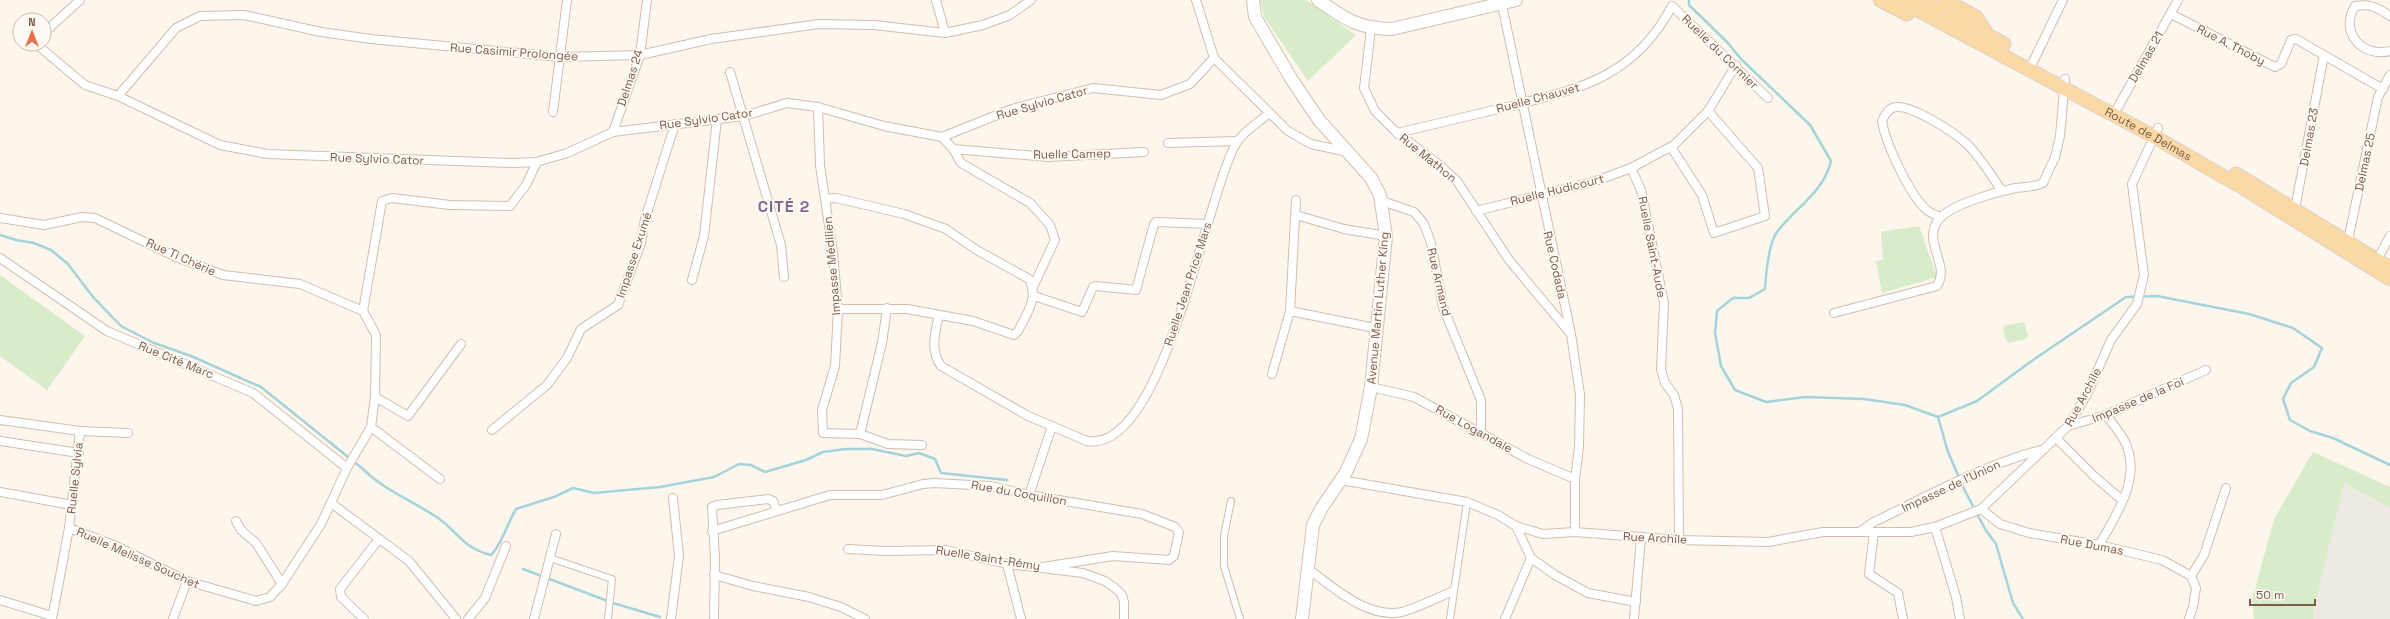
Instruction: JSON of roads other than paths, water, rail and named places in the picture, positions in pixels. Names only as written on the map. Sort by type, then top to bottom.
[{"type":"main road","name":"Avenue Martin Luther King","points":[[1253,0],[1255,17],[1292,80],[1319,120],[1371,178],[1382,201],[1386,236],[1375,328],[1371,387],[1361,439],[1341,480],[1321,508],[1313,525],[1302,619]]},
{"type":"main road","points":[[1318,0],[1345,19],[1371,29],[1392,29],[1501,2],[1516,0]]},
{"type":"main road","points":[[1880,0],[1963,42],[1986,40],[1976,17],[1945,0]]},
{"type":"main road","name":"Route de Delmas","points":[[1899,0],[1986,40],[2155,132],[2294,214],[2375,264],[2390,279]]},
{"type":"main road","name":"Route de Delmas","points":[[1921,0],[1986,40]]},
{"type":"main road","name":"Route de Delmas","points":[[2375,264],[2390,268]]},
{"type":"street","points":[[52,26],[80,0]]},
{"type":"street","points":[[553,112],[567,0]]},
{"type":"street","name":"Delmas 24","points":[[613,132],[640,55],[648,0]]},
{"type":"street","points":[[936,0],[945,33]]},
{"type":"street","name":"Rue Casimir Prolongée","points":[[118,96],[176,28],[200,16],[244,15],[321,32],[371,39],[560,57],[640,55],[711,39],[819,24],[874,25],[945,33],[983,25],[1010,15],[1031,0]]},
{"type":"street","points":[[1196,0],[1214,58],[1268,114],[1288,131],[1311,144],[1349,153]]},
{"type":"street","points":[[2032,64],[2063,0]]},
{"type":"street","name":"Delmas 21","points":[[2116,111],[2178,0]]},
{"type":"street","name":"Rue Codada","points":[[1501,2],[1540,194],[1571,334],[1580,395],[1579,447],[1575,479],[1576,532]]},
{"type":"street","name":"Ruelle Chauvet","points":[[1397,133],[1521,103],[1553,97],[1587,85],[1616,69],[1636,53],[1661,26],[1671,3]]},
{"type":"street","name":"Ruelle du Cormier","points":[[1671,3],[1768,98]]},
{"type":"street","points":[[2390,16],[2375,7],[2365,4],[2355,6],[2349,16],[2348,27],[2355,41],[2376,53],[2390,51]]},
{"type":"street","name":"Rue A. Thoby","points":[[2171,14],[2274,67],[2282,64],[2294,39],[2383,89]]},
{"type":"street","name":"Rue Mathon","points":[[1371,29],[1364,88],[1375,111],[1397,133],[1437,163],[1457,181],[1509,260],[1571,334]]},
{"type":"street","name":"Rue Sylvio Cator","points":[[46,52],[85,85],[118,96],[220,145],[268,154],[469,163],[537,162],[567,153],[613,132],[744,116],[787,103],[818,107],[884,126],[942,137],[1012,109],[1093,88],[1161,95],[1190,84],[1214,58]]},
{"type":"street","name":"Delmas 23","points":[[2294,214],[2324,55]]},
{"type":"street","name":"Ruelle Hudicourt","points":[[1476,211],[1593,182],[1631,168],[1671,147],[1708,111],[1736,65]]},
{"type":"street","points":[[730,72],[781,245],[784,277]]},
{"type":"street","name":"Delmas 25","points":[[2347,247],[2378,97],[2390,75]]},
{"type":"street","points":[[1834,313],[1937,286],[1942,275],[1942,269],[1932,237],[1936,223],[1941,217],[1950,210],[2002,191],[2042,183],[2055,157],[2060,136],[2064,82]]},
{"type":"street","name":"Impasse Médilien","points":[[818,107],[820,165],[826,199],[838,309],[835,366],[822,410],[822,433],[860,434]]},
{"type":"street","points":[[1941,217],[1926,209],[1907,182],[1887,140],[1882,121],[1886,114],[1896,107],[1902,107],[1922,115],[1948,130],[1966,144],[1986,166],[2002,191]]},
{"type":"street","points":[[1671,147],[1702,195],[1714,233],[1765,216],[1758,168],[1708,111]]},
{"type":"street","name":"Ruelle Jean Price Mars","points":[[1052,426],[1095,442],[1112,437],[1126,425],[1146,398],[1172,336],[1208,224],[1237,141],[1268,114]]},
{"type":"street","points":[[692,280],[704,236],[717,119]]},
{"type":"street","name":"Impasse Exumé","points":[[492,430],[547,385],[566,358],[581,329],[618,305],[641,243],[645,219],[675,124]]},
{"type":"street","name":"Rue Archile","points":[[1341,480],[1467,502],[1498,515],[1516,526],[1543,534],[1576,532],[1679,540],[1768,542],[1823,532],[1861,530],[1874,532],[1911,532],[1935,527],[1978,511],[2056,439],[2068,426],[2087,394],[2111,340],[2137,304],[2144,275],[2144,263],[2132,184],[2155,132]]},
{"type":"street","points":[[838,309],[887,308],[973,321],[1014,334],[1018,331],[1054,240],[1054,233],[1050,225],[1030,203],[960,163],[953,149],[942,137]]},
{"type":"street","points":[[1168,143],[1237,141]]},
{"type":"street","name":"Ruelle Camep","points":[[953,149],[1048,157],[1144,152]]},
{"type":"street","points":[[363,311],[382,201],[386,199],[450,205],[510,206],[526,185],[537,162]]},
{"type":"street","name":"Ruelle Saint-Aude","points":[[1631,168],[1641,190],[1664,303],[1661,369],[1678,409],[1679,540]]},
{"type":"street","points":[[826,199],[836,198],[904,214],[946,229],[975,249],[1029,279],[1034,292],[1082,312],[1093,287],[1096,286],[1136,290],[1154,224],[1156,222],[1208,224]]},
{"type":"street","points":[[1272,374],[1290,311],[1296,200]]},
{"type":"street","name":"Rue Armand","points":[[1382,201],[1414,212],[1424,224],[1430,243],[1443,307],[1481,400],[1481,432]]},
{"type":"street","points":[[1296,215],[1344,229],[1386,236]]},
{"type":"street","name":"Rue Ti Chérie","points":[[0,218],[44,225],[82,217],[95,218],[176,257],[223,275],[300,284],[363,311]]},
{"type":"street","points":[[2375,264],[2390,236]]},
{"type":"street","name":"Rue Cité Marc","points":[[0,258],[107,330],[253,393],[350,463]]},
{"type":"street","points":[[887,308],[882,343],[860,434],[888,444],[922,445]]},
{"type":"street","name":"Ruelle Melisse Souchet","points":[[69,528],[116,546],[187,581],[256,601],[270,597],[282,584],[321,524],[350,463],[371,427],[375,397],[376,335],[363,311]]},
{"type":"street","points":[[1290,311],[1375,328]]},
{"type":"street","points":[[939,315],[934,347],[937,360],[941,366],[1028,416],[1052,426],[1029,495]]},
{"type":"street","points":[[375,397],[408,416],[460,344]]},
{"type":"street","name":"Impasse de la Foi","points":[[2068,426],[2106,415],[2206,370]]},
{"type":"street","name":"Rue Logandale","points":[[1371,387],[1414,397],[1481,432],[1528,459],[1575,479]]},
{"type":"street","points":[[2098,545],[2116,515],[2131,477],[2131,460],[2124,440],[2106,415]]},
{"type":"street","points":[[0,420],[80,430],[128,433]]},
{"type":"street","points":[[371,427],[440,479]]},
{"type":"street","name":"Ruelle Sylvia","points":[[52,617],[69,528],[80,430]]},
{"type":"street","points":[[2056,439],[2095,477],[2122,500]]},
{"type":"street","points":[[0,441],[78,453]]},
{"type":"street","name":"Impasse de l'Union","points":[[1861,530],[1956,481],[2013,457],[2045,449]]},
{"type":"street","name":"Rue du Coquillon","points":[[712,531],[830,495],[882,495],[924,484],[973,484],[1142,514],[1175,526],[1178,536],[1174,556],[1169,560],[1113,556],[1043,567]]},
{"type":"street","points":[[2189,619],[2193,607],[2196,588],[2191,576],[2204,555],[2226,488]]},
{"type":"street","points":[[0,492],[72,505]]},
{"type":"street","points":[[671,619],[679,556],[673,498]]},
{"type":"street","points":[[714,619],[714,574],[711,510],[715,505],[768,499],[772,500],[777,511]]},
{"type":"street","points":[[1230,501],[1224,536],[1224,566],[1240,619]]},
{"type":"street","points":[[1450,619],[1467,502]]},
{"type":"street","points":[[331,503],[409,561],[456,619]]},
{"type":"street","name":"Rue Dumas","points":[[1978,511],[2000,524],[2029,533],[2098,545],[2162,560],[2191,576]]},
{"type":"street","points":[[236,521],[242,530],[256,543],[282,584]]},
{"type":"street","points":[[1516,526],[1531,558],[1554,575],[1588,593],[1636,602]]},
{"type":"street","points":[[1935,527],[1956,597],[1960,619]]},
{"type":"street","points":[[1874,532],[1870,574],[1898,593],[1903,619]]},
{"type":"street","points":[[534,619],[556,534]]},
{"type":"street","points":[[1634,619],[1641,538]]},
{"type":"street","points":[[360,618],[341,597],[340,589],[379,539]]},
{"type":"street","points":[[468,619],[485,598],[506,546]]},
{"type":"street","name":"Ruelle Saint-Rémy","points":[[848,548],[884,551],[946,550],[1007,564],[1043,567],[1083,573],[1105,581],[1122,595],[1124,619]]},
{"type":"street","points":[[550,558],[612,578],[608,619]]},
{"type":"street","points":[[1505,619],[1531,558]]},
{"type":"street","points":[[1007,564],[1021,619]]},
{"type":"street","points":[[1307,568],[1347,598],[1380,612],[1401,612],[1453,591]]},
{"type":"street","points":[[714,574],[753,586],[809,597],[842,607],[865,619]]},
{"type":"street","points":[[173,619],[187,581]]},
{"type":"street","points":[[0,600],[52,617]]},
{"type":"waterway","points":[[1689,0],[1689,5],[1727,42],[1741,59],[1810,125],[1831,161],[1827,172],[1816,191],[1784,223],[1774,237],[1768,259],[1765,289],[1749,298],[1733,298],[1717,311],[1715,333],[1721,366],[1735,390],[1766,402],[1805,397],[1864,399],[1905,405],[1938,417],[1948,452],[1964,489],[1985,529],[1996,544],[2013,603],[2023,619]]},
{"type":"waterway","points":[[0,235],[16,240],[34,243],[51,250],[68,264],[93,297],[121,326],[154,343],[191,356],[261,387],[380,484],[438,518],[474,549],[491,555],[498,546],[516,509],[554,497],[573,488],[594,493],[660,487],[714,477],[739,464],[751,465],[765,472],[806,460],[823,452],[846,449],[872,449],[906,456],[919,453],[935,459],[941,473],[1007,480]]},
{"type":"waterway","points":[[1938,417],[1977,401],[2033,360],[2126,297],[2157,296],[2249,314],[2293,328],[2322,348],[2314,367],[2291,383],[2283,399],[2290,420],[2310,431],[2333,438],[2390,465]]},
{"type":"waterway","points":[[523,569],[613,603],[660,617]]},
{"type":"district","name":"CITÉ 2","points":[[784,206]]}]
